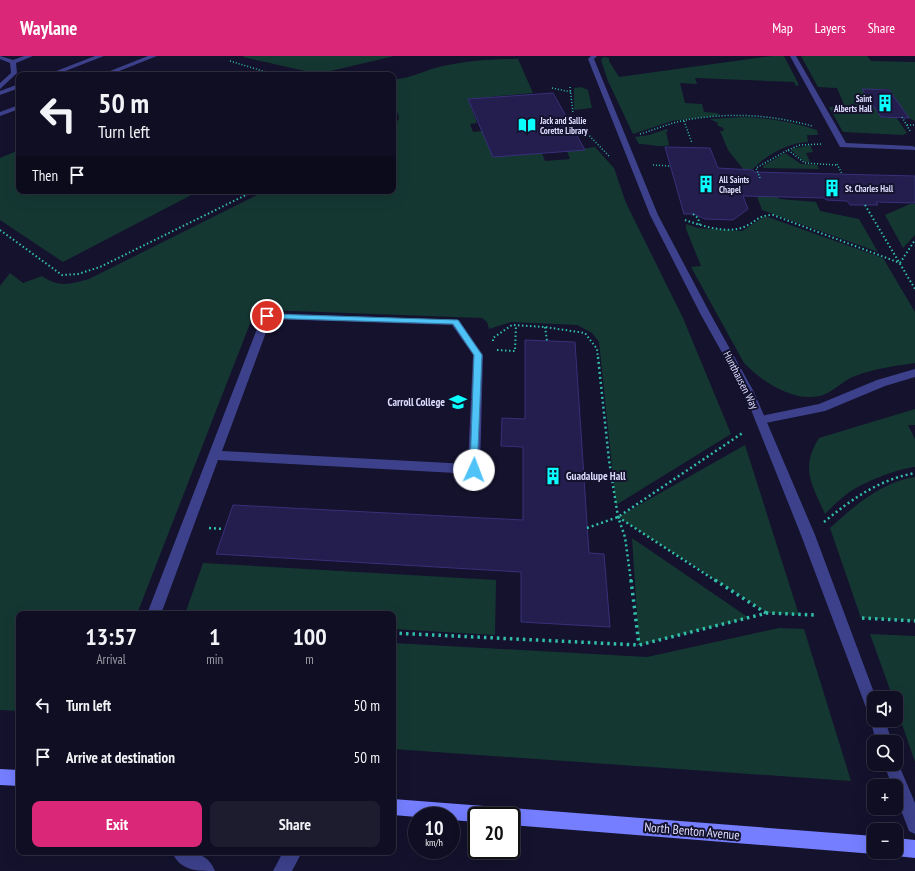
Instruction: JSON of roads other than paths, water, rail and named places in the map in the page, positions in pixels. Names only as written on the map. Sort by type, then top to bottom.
[{"type":"main road","points":[[0,777],[16,778]]},
{"type":"main road","name":"North Benton Avenue","points":[[396,807],[468,813]]},
{"type":"main road","name":"North Benton Avenue","points":[[520,817],[867,844]]},
{"type":"main road","points":[[903,848],[915,849]]},
{"type":"street","points":[[0,56],[13,62],[30,56]]},
{"type":"street","points":[[57,72],[100,56]]},
{"type":"street","points":[[111,72],[154,56]]},
{"type":"street","name":"Hunthausen Way","points":[[594,56],[591,59],[654,215],[706,315],[749,392],[840,616],[867,692]]},
{"type":"street","points":[[793,56],[843,145],[912,148]]},
{"type":"street","points":[[0,87],[14,73],[13,62]]},
{"type":"street","points":[[0,93],[16,87]]},
{"type":"street","points":[[0,114],[16,108]]},
{"type":"street","points":[[155,611],[214,455],[267,316],[455,322],[478,355],[474,470],[214,455]]},
{"type":"street","points":[[761,420],[821,408],[880,382],[915,373]]},
{"type":"street","points":[[895,771],[915,825]]},
{"type":"street","points":[[185,855],[206,871]]},
{"type":"street","points":[[282,871],[291,855]]},
{"type":"place","name":"Saint Alberts Hall","points":[[885,103]]},
{"type":"place","name":"Jack and Sallie Corette Library","points":[[527,125]]},
{"type":"place","name":"All Saints Chapel","points":[[706,184]]},
{"type":"place","name":"St. Charles Hall","points":[[832,188]]},
{"type":"place","name":"Carroll College","points":[[458,402]]},
{"type":"place","name":"Guadalupe Hall","points":[[553,476]]}]
